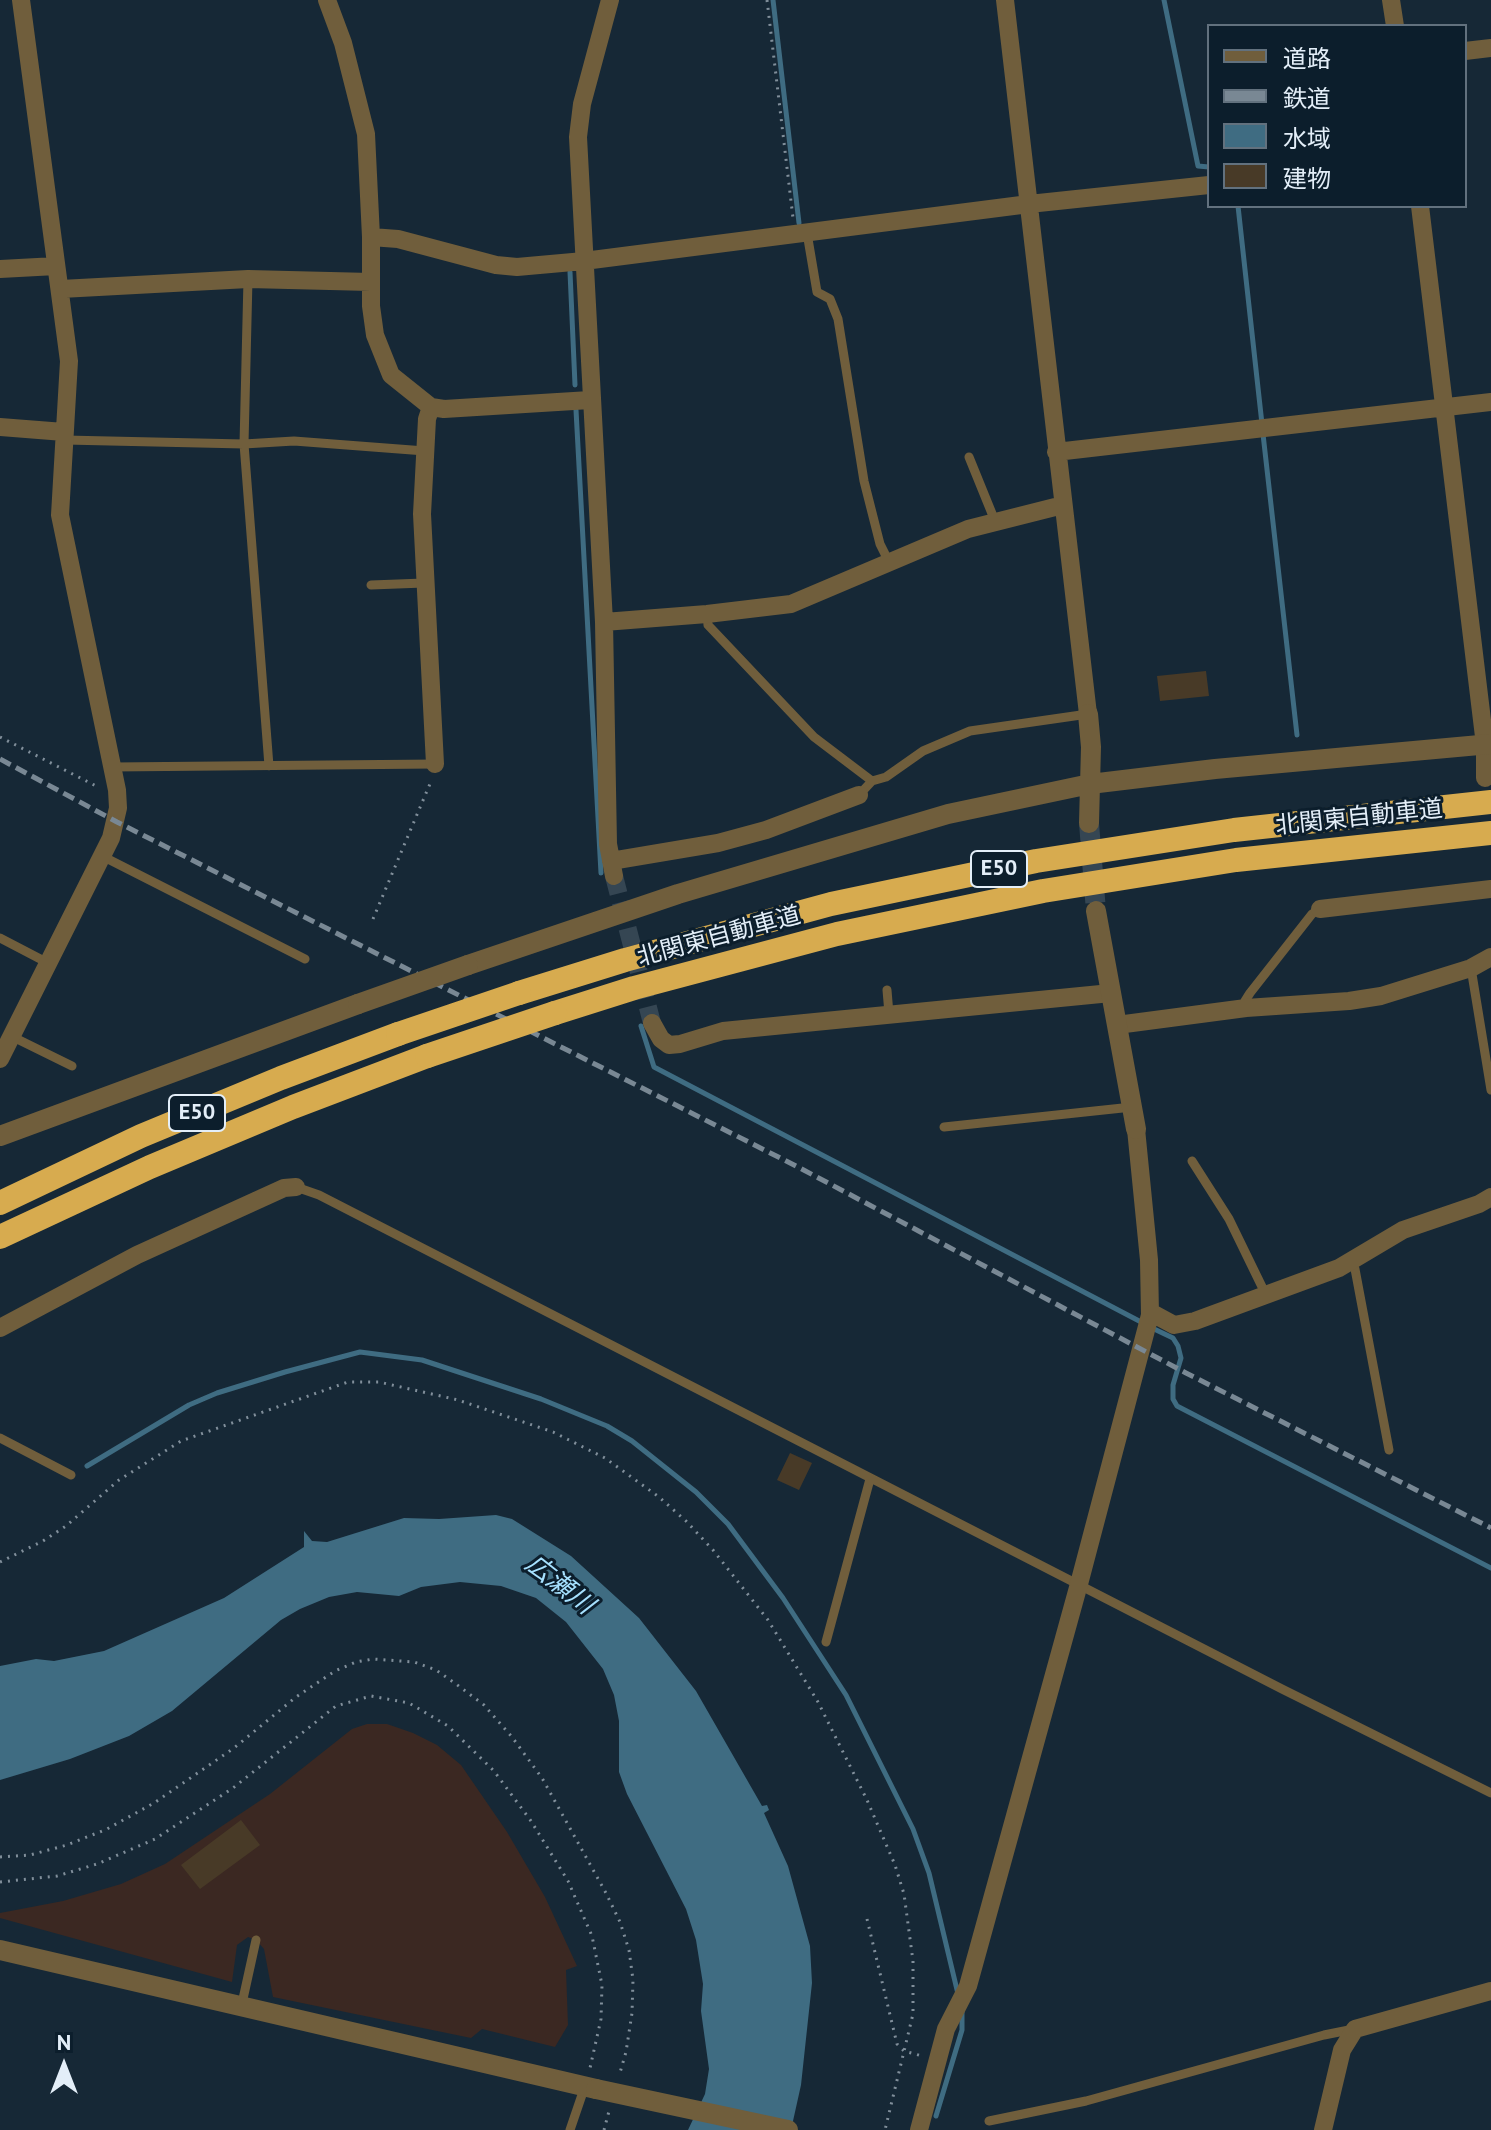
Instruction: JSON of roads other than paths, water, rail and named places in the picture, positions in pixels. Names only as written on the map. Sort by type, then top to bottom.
[{"type":"highway","name":"北関東自動車道","points":[[0,1203],[141,1136],[398,1034],[625,960],[831,904],[1036,861],[1234,830],[1491,802]]},
{"type":"highway","name":"北関東自動車道","points":[[0,1237],[150,1167],[293,1107],[427,1056],[647,984],[837,934],[1043,891],[1236,860],[1491,833]]},
{"type":"highway","points":[[0,1253],[150,1167]]},
{"type":"street","points":[[0,1059],[117,822],[117,790],[60,515],[69,361],[21,0]]},
{"type":"street","points":[[327,0],[343,43],[366,134],[375,335],[391,375],[431,407],[465,409],[590,400]]},
{"type":"street","points":[[610,0],[578,125],[604,622],[608,844],[613,868],[766,830],[866,788]]},
{"type":"street","points":[[1005,0],[1088,714],[1089,823]]},
{"type":"street","points":[[1391,0],[1395,24]]},
{"type":"street","points":[[1467,51],[1491,48]]},
{"type":"street","points":[[371,237],[398,239],[508,267],[584,261],[1029,204],[1207,185]]},
{"type":"street","points":[[1420,208],[1488,744],[1485,778]]},
{"type":"street","points":[[0,269],[56,266]]},
{"type":"street","points":[[61,289],[248,279],[371,282]]},
{"type":"street","points":[[1056,452],[1491,402]]},
{"type":"street","points":[[431,407],[422,514],[435,764]]},
{"type":"street","points":[[0,427],[64,436]]},
{"type":"street","points":[[604,622],[791,604],[928,544],[995,521],[1063,505]]},
{"type":"street","points":[[0,1136],[468,965],[678,894],[879,832],[1090,784],[1215,769],[1488,744]]},
{"type":"street","points":[[1320,909],[1491,889]]},
{"type":"street","points":[[919,2130],[946,2029],[968,1986],[1150,1312],[1149,1260],[1136,1129],[1096,911]]},
{"type":"street","points":[[1117,1025],[1246,1008],[1381,996],[1471,968],[1491,957]]},
{"type":"street","points":[[652,1023],[661,1039],[669,1045],[723,1031],[1111,993]]},
{"type":"street","points":[[0,1328],[137,1255],[284,1188],[296,1187]]},
{"type":"street","points":[[1150,1312],[1174,1325],[1182,1325],[1266,1296],[1351,1261],[1403,1230],[1491,1197]]},
{"type":"street","points":[[0,1950],[241,2008],[590,2082],[788,2130]]},
{"type":"street","points":[[1323,2130],[1342,2050],[1355,2029],[1491,1991]]},
{"type":"lane","points":[[801,233],[817,292],[830,299],[838,319],[864,481],[880,544],[889,562]]},
{"type":"lane","points":[[248,279],[244,444],[269,766]]},
{"type":"lane","points":[[64,436],[244,444],[294,441],[425,451]]},
{"type":"lane","points":[[969,457],[995,521]]},
{"type":"lane","points":[[371,585],[424,583]]},
{"type":"lane","points":[[707,614],[708,625],[866,788],[923,751],[970,731],[1088,714]]},
{"type":"lane","points":[[112,767],[435,764]]},
{"type":"lane","points":[[102,856],[305,959]]},
{"type":"lane","points":[[1246,1008],[1245,1001],[1250,993],[1312,914],[1320,909]]},
{"type":"lane","points":[[0,938],[48,963]]},
{"type":"lane","points":[[1471,968],[1491,1090]]},
{"type":"lane","points":[[887,990],[889,1014]]},
{"type":"lane","points":[[13,1037],[72,1066]]},
{"type":"lane","points":[[944,1127],[1132,1107]]},
{"type":"lane","points":[[1192,1161],[1229,1219],[1266,1296]]},
{"type":"lane","points":[[296,1187],[333,1202],[870,1479],[1491,1793]]},
{"type":"lane","points":[[1351,1261],[1389,1450]]},
{"type":"lane","points":[[0,1438],[71,1475]]},
{"type":"lane","points":[[826,1642],[870,1479]]},
{"type":"lane","points":[[241,2008],[256,1940]]},
{"type":"lane","points":[[989,2121],[1086,2101],[1355,2029]]},
{"type":"lane","points":[[570,2130],[590,2082]]},
{"type":"water","name":"広瀬川","points":[[496,1515],[512,1519],[571,1556],[639,1618],[696,1691],[762,1806],[767,1805],[769,1810],[764,1813],[788,1866],[810,1946],[812,1983],[801,2085],[791,2130],[688,2130],[705,2094],[709,2069],[701,2011],[703,1984],[696,1940],[686,1909],[627,1794],[619,1772],[619,1721],[614,1695],[603,1669],[566,1622],[536,1598],[501,1586],[460,1582],[421,1587],[399,1596],[357,1592],[329,1597],[281,1620],[172,1711],[129,1736],[70,1759],[0,1780],[0,1666],[36,1659],[54,1661],[104,1651],[224,1598],[304,1547],[304,1531],[312,1541],[327,1542],[404,1518]]},
{"type":"waterway","points":[[773,0],[799,223]]},
{"type":"waterway","points":[[1164,0],[1198,166],[1207,167]]},
{"type":"waterway","points":[[1238,208],[1262,424]]},
{"type":"waterway","points":[[570,272],[575,385]]},
{"type":"waterway","points":[[576,410],[601,873]]},
{"type":"waterway","points":[[1263,434],[1297,735]]},
{"type":"waterway","points":[[641,1026],[654,1067],[1143,1323]]},
{"type":"waterway","points":[[1152,1328],[1173,1338],[1178,1346],[1181,1358],[1173,1385],[1173,1399],[1177,1406],[1491,1568]]},
{"type":"waterway","points":[[87,1466],[189,1405],[217,1393],[360,1352],[422,1360],[541,1399],[607,1426],[632,1441],[696,1492],[728,1524],[783,1598],[846,1695],[913,1829],[929,1873],[958,1994]]},
{"type":"waterway","points":[[936,2116],[962,2030],[962,2012]]},
{"type":"tunnel","points":[[1089,823],[1096,911]]},
{"type":"tunnel","points":[[614,876],[652,1023]]},
{"type":"railway","points":[[0,759],[117,822],[798,1167],[1186,1373],[1491,1528]]}]
